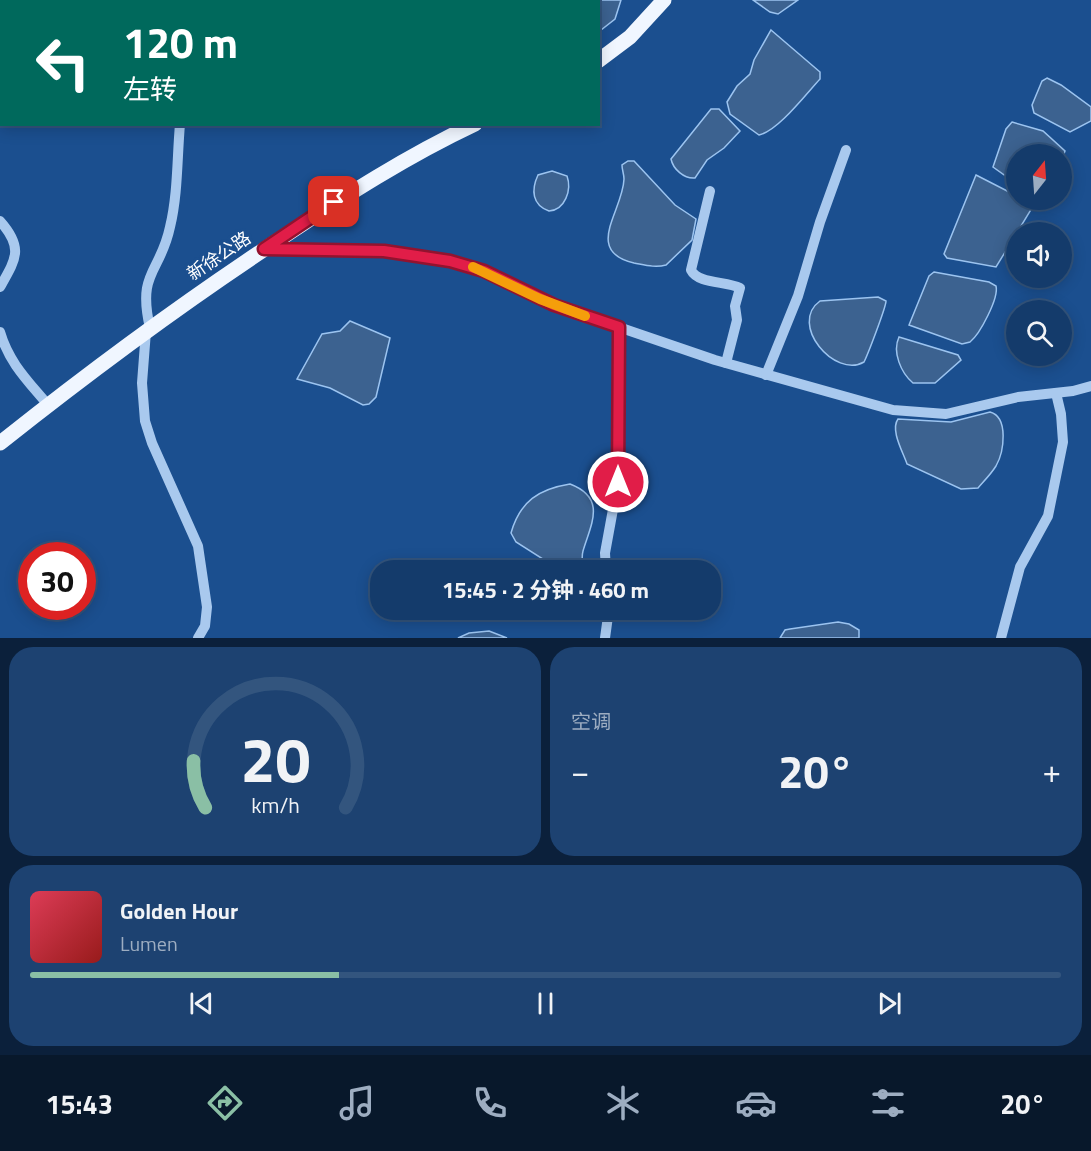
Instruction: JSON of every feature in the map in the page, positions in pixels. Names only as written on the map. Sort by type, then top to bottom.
[{"type":"main road","points":[[600,60],[630,37],[664,0]]},
{"type":"main road","name":"新徐公路","points":[[0,443],[148,330],[264,249],[371,179],[471,126]]},
{"type":"street","points":[[180,126],[170,228],[145,288],[148,330],[143,408],[152,443],[198,546],[207,607],[205,626],[198,638]]},
{"type":"street","points":[[766,375],[798,296],[820,222],[846,150]]},
{"type":"street","points":[[710,191],[690,270],[698,278],[733,284],[740,288],[735,306],[737,320],[726,363]]},
{"type":"street","points":[[0,221],[15,240],[16,250],[12,269],[0,287]]},
{"type":"street","points":[[264,249],[392,252],[450,261],[484,271],[554,305],[726,363],[875,407],[946,414],[1018,398],[1091,386]]},
{"type":"street","points":[[606,560],[606,546],[618,482],[619,327]]},
{"type":"street","points":[[0,332],[5,349],[19,373],[48,405]]},
{"type":"street","points":[[1001,638],[1020,567],[1048,516],[1063,442],[1061,414],[1056,393]]},
{"type":"street","points":[[605,638],[607,620]]},
{"type":"water","points":[[600,0],[621,0],[615,19],[601,30]]},
{"type":"water","points":[[753,0],[798,0],[778,14],[770,12]]},
{"type":"water","points":[[771,30],[820,72],[820,79],[775,127],[759,135],[730,114],[727,102],[737,86],[750,74],[754,60]]},
{"type":"water","points":[[1047,78],[1061,85],[1091,107],[1091,121],[1070,132],[1034,113],[1032,105],[1042,81]]},
{"type":"water","points":[[711,109],[719,109],[740,131],[724,148],[707,160],[695,178],[687,177],[677,170],[671,159]]},
{"type":"water","points":[[1012,122],[1043,131],[1057,144],[1006,144],[1006,176],[993,167],[1006,129]]},
{"type":"water","points":[[628,161],[634,161],[675,205],[696,219],[692,240],[666,265],[634,263],[619,257],[611,249],[608,240],[622,191],[624,179],[622,165]]},
{"type":"water","points":[[552,171],[567,176],[569,187],[563,203],[555,210],[549,211],[536,201],[534,186],[538,175]]},
{"type":"water","points":[[976,175],[1006,190],[1006,210],[1031,210],[1023,222],[1006,222],[1006,251],[996,267],[947,258],[944,254]]},
{"type":"water","points":[[934,272],[989,282],[996,286],[995,299],[988,316],[970,342],[962,344],[909,325],[929,276]]},
{"type":"water","points":[[878,297],[886,301],[864,362],[852,365],[840,363],[819,347],[812,335],[809,323],[812,311],[820,301]]},
{"type":"water","points":[[350,321],[390,338],[376,397],[369,404],[363,405],[330,388],[297,379],[322,334],[340,331]]},
{"type":"water","points":[[899,337],[958,355],[961,360],[935,383],[913,383],[905,374],[897,356]]},
{"type":"water","points":[[990,412],[1000,421],[1003,444],[996,466],[978,488],[961,489],[907,464],[896,435],[898,419],[951,422]]},
{"type":"water","points":[[570,484],[582,490],[592,504],[592,522],[582,560],[544,560],[516,542],[511,533],[520,513],[532,498],[559,486]]},
{"type":"water","points":[[838,622],[849,624],[859,630],[859,638],[780,638],[785,630]]},
{"type":"water","points":[[489,631],[507,638],[458,638],[469,633]]},
{"type":"slow traffic","points":[[473,267],[540,299],[585,316]]},
{"type":"route","points":[[334,202],[264,249],[384,251],[430,256],[484,271],[554,305],[619,327],[618,482]]}]
